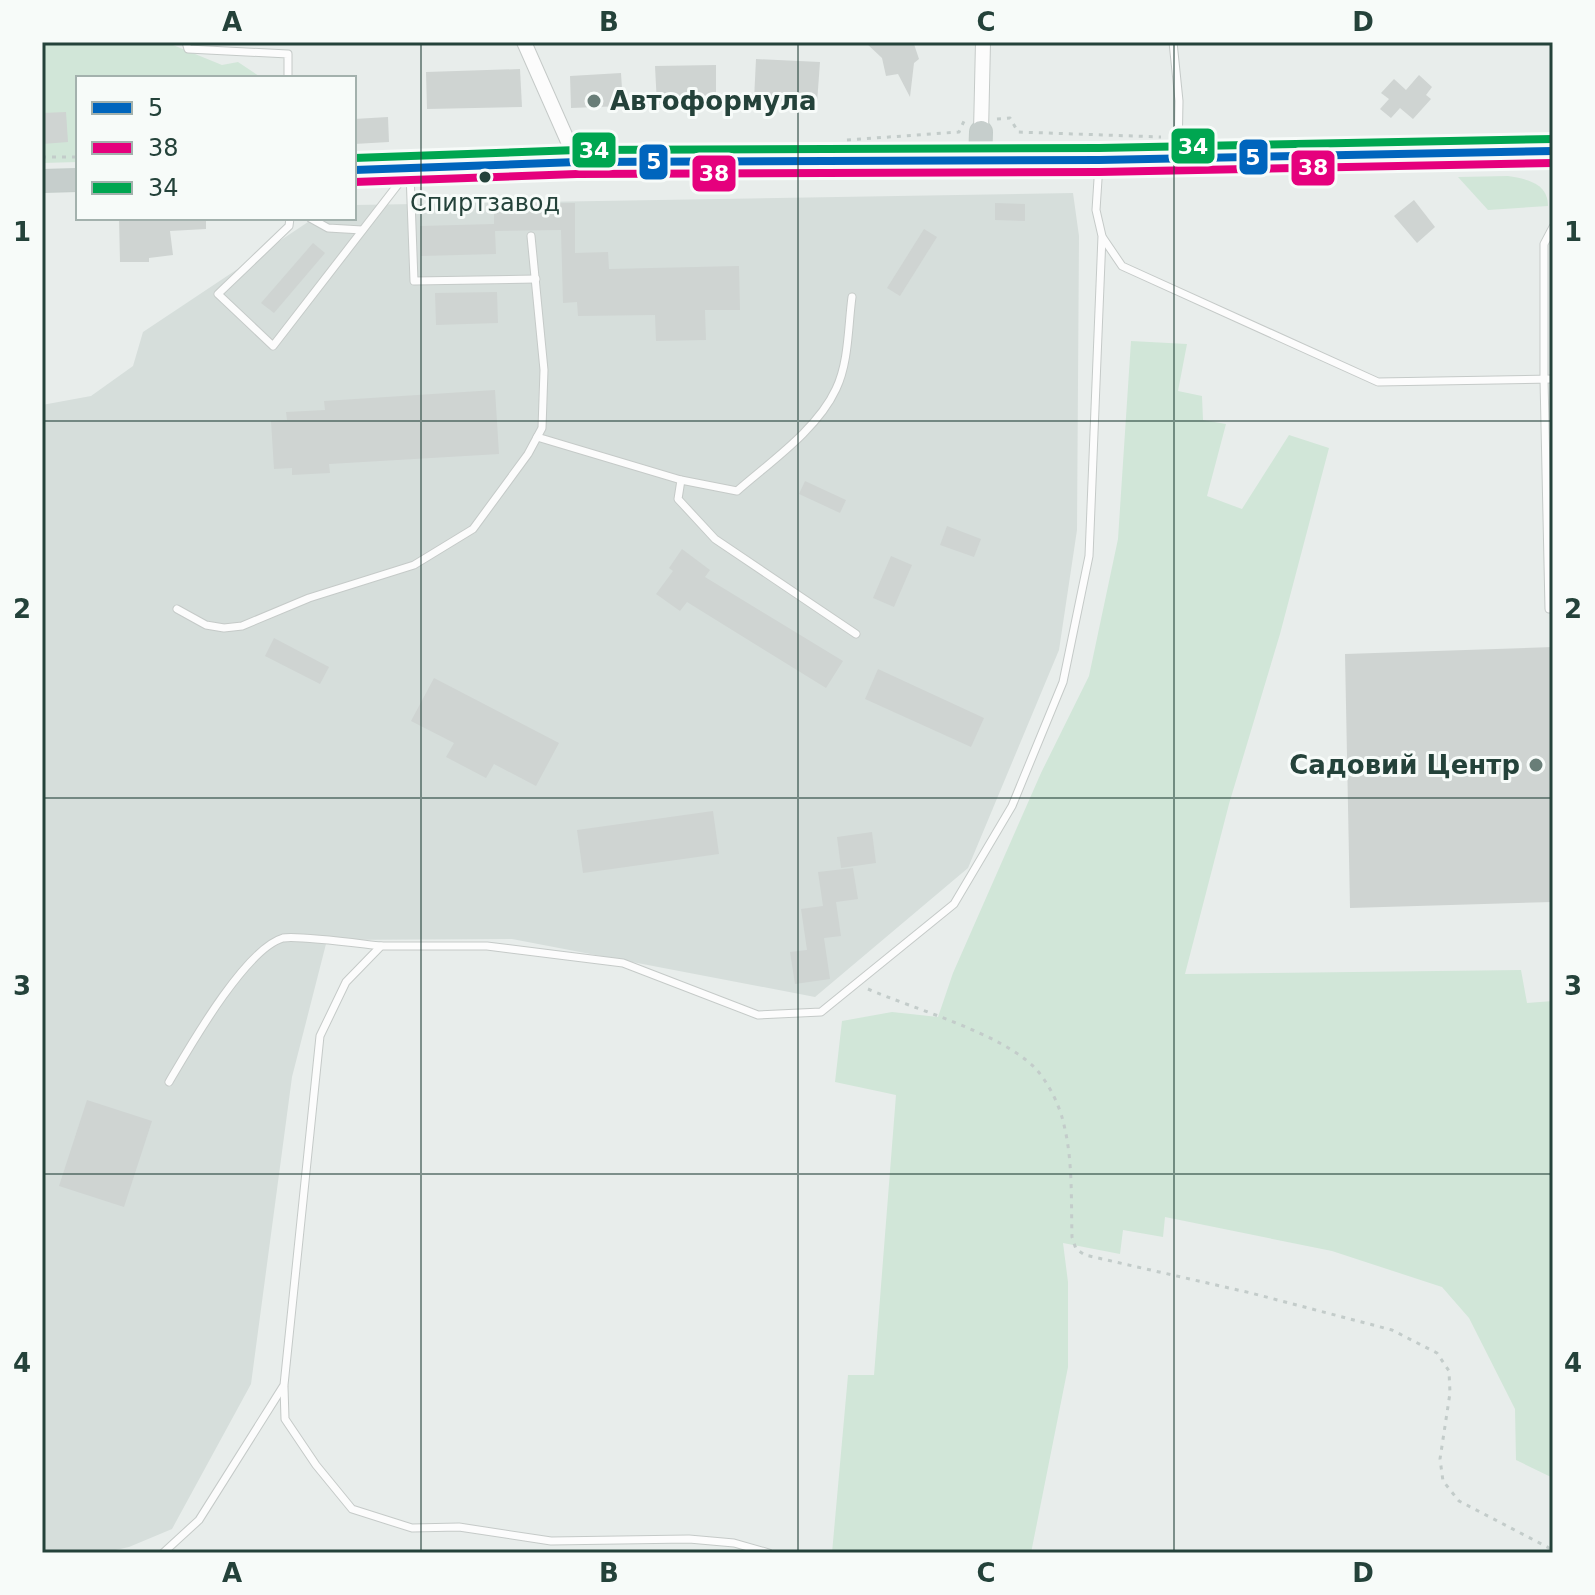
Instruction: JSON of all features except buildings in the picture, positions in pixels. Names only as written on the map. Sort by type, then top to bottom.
[{"type":"highway","points":[[980,161],[981,132]]},
{"type":"highway","points":[[356,170],[577,162],[1552,157]]},
{"type":"highway","points":[[42,181],[76,180]]},
{"type":"street","points":[[524,42],[577,162]]},
{"type":"street","points":[[981,132],[983,42]]},
{"type":"lane","points":[[186,42],[188,49],[288,54],[288,76]]},
{"type":"lane","points":[[1173,42],[1179,101],[1178,159]]},
{"type":"lane","points":[[169,1082],[210,1011],[261,952],[283,938],[381,946],[487,946],[623,963],[758,1015],[821,1012],[954,904],[1012,806],[1063,682],[1089,556],[1102,236],[1096,210],[1099,160]]},
{"type":"lane","points":[[290,220],[289,226],[218,294],[273,346],[409,169]]},
{"type":"lane","points":[[409,169],[414,281],[536,279]]},
{"type":"lane","points":[[314,220],[328,228],[362,230]]},
{"type":"lane","points":[[1553,228],[1544,244],[1549,609],[1553,609]]},
{"type":"lane","points":[[177,609],[206,625],[224,628],[242,626],[309,598],[414,565],[473,529],[528,454],[542,428],[544,370],[531,236]]},
{"type":"lane","points":[[1102,236],[1122,266],[1378,382],[1548,379]]},
{"type":"lane","points":[[537,437],[681,480],[737,491],[799,438],[836,389],[844,360],[852,297]]},
{"type":"lane","points":[[681,480],[678,499],[715,539],[856,634]]},
{"type":"lane","points":[[381,946],[346,982],[320,1036],[284,1385],[285,1419],[316,1465],[352,1509],[412,1528],[459,1527],[551,1541],[704,1540],[734,1543],[769,1553]]},
{"type":"lane","points":[[163,1553],[199,1520],[284,1385]]},
{"type":"path","points":[[42,157],[76,157]]},
{"type":"path","points":[[857,984],[1006,1047],[1035,1068],[1050,1090],[1063,1119],[1069,1159],[1072,1237],[1076,1249],[1085,1255],[1251,1293],[1392,1330],[1437,1353],[1449,1371],[1450,1393],[1440,1459],[1443,1481],[1459,1501],[1553,1550]]},
{"type":"shaded area","points":[[1073,193],[1079,236],[1077,530],[1059,650],[968,868],[815,997],[512,939],[327,940],[292,1077],[251,1384],[172,1529],[129,1547],[102,1553],[42,1553],[42,405],[91,396],[133,366],[143,332],[311,220],[356,220],[356,205]]},
{"type":"green space","points":[[42,42],[171,42],[222,65],[238,62],[259,76],[76,76],[76,162],[42,163]]},
{"type":"green space","points":[[1508,176],[1540,187],[1548,206],[1488,210],[1458,177]]},
{"type":"green space","points":[[1131,341],[1187,344],[1178,391],[1202,396],[1203,420],[1226,424],[1207,496],[1242,509],[1289,435],[1329,448],[1280,634],[1229,804],[1185,974],[1521,970],[1527,1003],[1553,1001],[1553,1478],[1516,1460],[1515,1409],[1469,1318],[1442,1287],[1332,1251],[1165,1217],[1163,1237],[1123,1230],[1120,1254],[1063,1243],[1068,1282],[1068,1367],[1031,1553],[832,1553],[848,1375],[874,1375],[896,1095],[835,1082],[842,1021],[892,1012],[938,1017],[953,973],[1041,773],[1089,676],[1118,539]]},
{"type":"transit line","name":"34","points":[[356,158],[577,150],[1099,148],[1553,139]]},
{"type":"transit line","name":"5","points":[[356,170],[577,162],[1099,160],[1553,151]]},
{"type":"transit line","name":"38","points":[[356,182],[577,174],[1099,172],[1553,163]]},
{"type":"place","name":"Автоформула","points":[[594,101]]},
{"type":"place","name":"Спиртзавод","points":[[485,177]]},
{"type":"place","name":"Садовий Центр","points":[[1536,765]]}]
